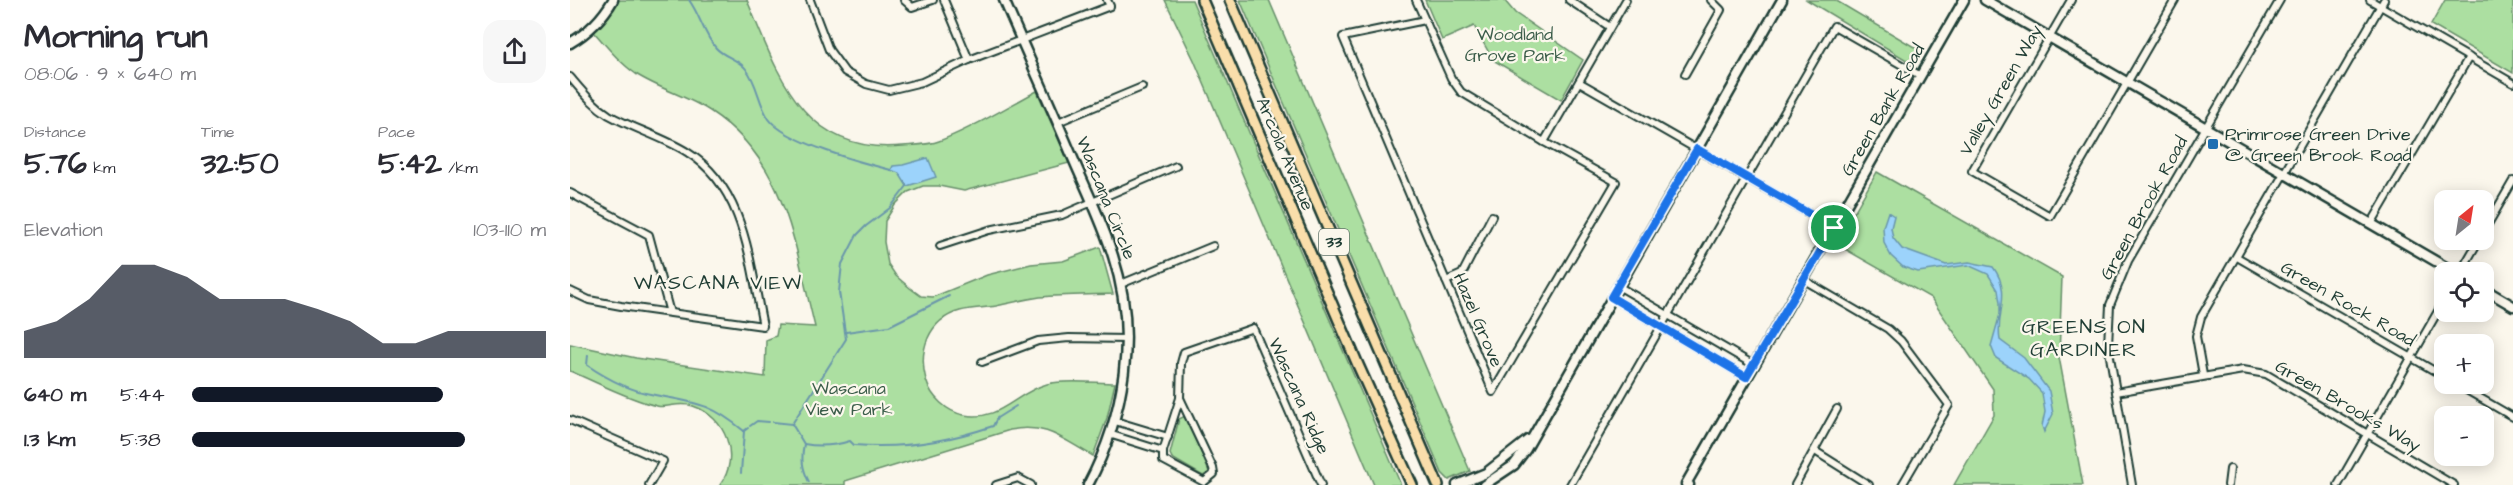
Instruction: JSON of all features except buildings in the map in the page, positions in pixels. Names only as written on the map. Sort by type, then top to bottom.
[{"type":"main road","name":"Arcola Avenue","points":[[1202,0],[1412,485]]},
{"type":"main road","name":"Arcola Avenue","points":[[1230,0],[1438,485]]},
{"type":"street","points":[[570,43],[588,32],[597,23],[613,0]]},
{"type":"street","points":[[810,0],[829,50],[845,72],[866,84],[889,90],[922,81],[969,60],[1110,6],[1107,0]]},
{"type":"street","points":[[904,0],[912,7],[935,0],[945,1],[969,60]]},
{"type":"street","name":"Wascana Circle","points":[[1004,0],[1108,239],[1121,284],[1126,339],[1125,370],[1112,435],[1088,485]]},
{"type":"street","points":[[1416,0],[1451,78],[1461,92],[1544,142],[1626,0]]},
{"type":"street","points":[[1569,0],[1610,27]]},
{"type":"street","points":[[1685,74],[1721,10],[1711,0]]},
{"type":"street","points":[[1484,485],[1514,465],[1533,436],[1782,0]]},
{"type":"street","name":"Green Bank Road","points":[[1687,484],[1746,377],[1964,0]]},
{"type":"street","points":[[1984,0],[2438,262]]},
{"type":"street","name":"Valley Green Way","points":[[2071,0],[1972,171],[2050,216],[2127,83]]},
{"type":"street","points":[[2127,83],[2175,0]]},
{"type":"street","name":"Green Brook Road","points":[[2132,485],[2108,345],[2110,305],[2118,282],[2280,0]]},
{"type":"street","points":[[2370,0],[2382,3],[2513,83]]},
{"type":"street","points":[[2203,375],[2196,336],[2201,318],[2382,3]]},
{"type":"street","name":"Hazel Grove","points":[[1425,20],[1343,37],[1493,392],[1616,182],[1544,142]]},
{"type":"street","points":[[1570,485],[1834,26],[1921,76]]},
{"type":"street","points":[[2371,224],[2469,57]]},
{"type":"street","points":[[570,77],[588,98],[608,114],[687,152],[709,169],[728,192],[740,221],[763,326],[589,300],[570,291]]},
{"type":"street","points":[[1579,82],[1834,228]]},
{"type":"street","points":[[1058,122],[1142,87]]},
{"type":"street","points":[[939,246],[989,230],[1062,215],[1176,166]]},
{"type":"street","points":[[2494,214],[2513,181]]},
{"type":"street","points":[[570,193],[649,235],[670,313]]},
{"type":"street","points":[[1446,281],[1462,274],[1492,216]]},
{"type":"street","points":[[1121,284],[1213,246]]},
{"type":"street","name":"Green Rock Road","points":[[2237,257],[2434,371]]},
{"type":"street","points":[[1804,280],[1888,329],[1902,341],[1949,405],[1902,485]]},
{"type":"street","points":[[1617,286],[1754,364]]},
{"type":"street","points":[[2494,295],[2513,306]]},
{"type":"street","points":[[1611,297],[1746,377]]},
{"type":"street","points":[[2338,485],[2434,318]]},
{"type":"street","name":"Wascana Ridge","points":[[1180,398],[1213,468],[1214,474],[1204,482],[1164,460],[1163,451],[1180,398],[1181,363],[1184,352],[1253,328],[1321,485]]},
{"type":"street","points":[[982,362],[1038,341],[1069,338],[1126,339]]},
{"type":"street","name":"Green Brooks Way","points":[[2116,392],[2242,370],[2266,374],[2454,485]]},
{"type":"street","points":[[2473,394],[2513,417]]},
{"type":"street","points":[[1795,485],[1837,409]]},
{"type":"street","points":[[570,420],[663,461],[649,485]]},
{"type":"street","points":[[1115,421],[1168,436]]},
{"type":"street","name":"Wascana Ridge","points":[[1112,435],[1163,451]]},
{"type":"street","points":[[1457,485],[1486,473],[1533,436]]},
{"type":"street","points":[[1815,451],[1869,485]]},
{"type":"street","points":[[2228,485],[2230,469]]},
{"type":"street","points":[[996,485],[1018,478],[1031,485]]},
{"type":"green space","name":"Wascana View Park","points":[[619,0],[747,0],[770,55],[799,104],[818,124],[841,138],[869,146],[921,145],[935,142],[976,125],[1037,91],[1069,163],[964,191],[939,186],[923,186],[908,192],[895,205],[885,221],[884,242],[888,264],[896,276],[921,296],[933,297],[987,275],[1031,264],[1063,261],[1100,247],[1113,294],[1040,297],[960,311],[949,315],[933,329],[923,358],[926,380],[936,398],[952,411],[964,415],[977,416],[998,411],[1036,388],[1047,384],[1071,381],[1115,383],[1107,418],[1093,456],[1054,434],[1023,428],[845,481],[845,485],[720,485],[729,462],[727,439],[722,428],[704,411],[688,405],[661,407],[647,403],[570,371],[570,344],[636,358],[765,377],[766,340],[776,336],[778,325],[815,327],[793,236],[772,180],[756,154],[736,131],[710,111],[636,74],[619,60],[594,32]]},
{"type":"green space","points":[[1165,0],[1192,0],[1401,485],[1374,485],[1194,60]]},
{"type":"green space","points":[[1240,0],[1269,0],[1470,471],[1449,480],[1442,473]]},
{"type":"green space","name":"Woodland Grove Park","points":[[1425,0],[1504,0],[1515,13],[1583,60],[1561,100],[1493,60],[1474,26],[1442,40]]},
{"type":"green space","points":[[1807,0],[1835,0],[1921,51],[1913,64]]},
{"type":"green space","points":[[2445,0],[2513,0],[2513,73],[2431,25]]},
{"type":"green space","points":[[1877,172],[2062,277],[2059,357],[2083,485],[1954,485],[1994,415],[1993,389],[1931,298],[1836,244]]},
{"type":"green space","points":[[1187,418],[1209,472],[1203,476],[1172,458],[1170,454],[1179,419]]},
{"type":"water","points":[[928,158],[936,177],[907,186],[899,173],[891,170],[893,166]]},
{"type":"water","points":[[1888,212],[1894,216],[1891,228],[1893,238],[1902,249],[1946,265],[1969,262],[1993,267],[1999,277],[2003,295],[2000,340],[2024,358],[2049,391],[2053,414],[2044,432],[2042,426],[2045,412],[2042,393],[2029,379],[1996,358],[1991,346],[2000,314],[2000,303],[1998,290],[1988,274],[1968,265],[1918,272],[1903,267],[1891,256],[1884,243],[1883,227]]},
{"type":"waterway","points":[[689,0],[716,48],[746,69],[765,113],[778,128],[825,150],[891,170]]},
{"type":"waterway","points":[[792,424],[846,339],[839,292],[842,264],[857,235],[890,208],[907,186]]},
{"type":"waterway","points":[[846,332],[889,326],[949,296]]},
{"type":"waterway","points":[[588,355],[587,365],[619,383],[646,393],[712,409],[744,431],[748,428]]},
{"type":"waterway","points":[[792,424],[804,444],[827,446],[850,441],[854,445],[907,445],[942,440],[993,426],[997,418],[1016,406]]},
{"type":"waterway","points":[[750,426],[757,421],[769,422]]},
{"type":"waterway","points":[[773,422],[792,424]]},
{"type":"waterway","points":[[741,473],[744,431]]},
{"type":"waterway","points":[[804,444],[803,463],[809,482]]},
{"type":"place","name":"Primrose Green Drive @ Green Brook Road","points":[[2213,144]]},
{"type":"district","name":"WASCANA VIEW","points":[[718,283]]},
{"type":"district","name":"GREENS ON GARDINER","points":[[2084,338]]},
{"type":"route","points":[[1697,149],[1834,228],[1746,377],[1611,297],[1697,149]]}]
